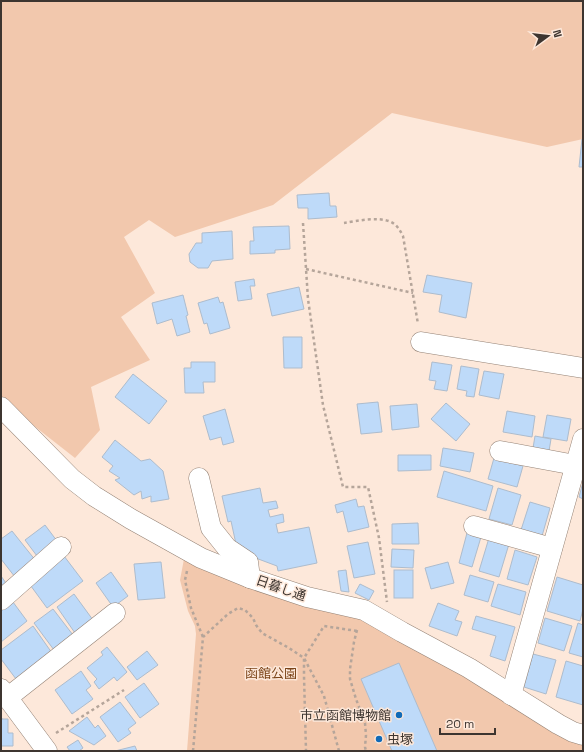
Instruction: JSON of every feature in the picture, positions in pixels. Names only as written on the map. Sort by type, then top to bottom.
[{"type":"street","points":[[421,342],[583,368]]},
{"type":"street","name":"日暮し通","points":[[1,408],[72,479],[94,496],[131,519],[201,558],[250,578],[307,597],[364,610],[469,668],[558,724],[573,732],[583,735]]},
{"type":"street","points":[[511,695],[583,439]]},
{"type":"street","points":[[500,451],[575,465]]},
{"type":"street","points":[[199,478],[211,528],[227,548],[248,562],[250,578]]},
{"type":"street","points":[[474,526],[552,548]]},
{"type":"street","points":[[1,600],[61,547]]},
{"type":"street","points":[[43,747],[4,694],[116,613]]},
{"type":"path","points":[[344,223],[365,220],[382,220],[391,222],[399,228],[403,236],[421,342]]},
{"type":"path","points":[[303,222],[308,299],[323,405],[343,487],[368,487],[379,538],[387,603]]},
{"type":"path","points":[[306,269],[413,293]]},
{"type":"path","points":[[190,552],[185,580],[191,608],[203,637],[193,751]]},
{"type":"path","points":[[203,637],[228,614],[238,608],[245,610],[253,618],[256,626],[262,633],[304,658],[324,696],[338,751]]},
{"type":"path","points":[[364,610],[354,642],[350,678],[364,723],[366,751]]},
{"type":"path","points":[[306,751],[304,658],[324,626],[357,631]]},
{"type":"path","points":[[43,747],[124,690]]},
{"type":"green space","points":[[1,1],[583,1],[583,139],[547,147],[392,113],[273,205],[175,237],[149,220],[124,237],[155,293],[121,317],[150,360],[91,387],[100,430],[75,458],[1,400]]},
{"type":"green space","name":"函館公園","points":[[184,559],[375,625],[583,744],[583,751],[187,751],[196,634],[195,626],[188,611],[180,580]]},
{"type":"building","points":[[582,139],[583,167],[579,167]]},
{"type":"building","points":[[329,193],[330,206],[336,206],[337,217],[308,219],[308,208],[298,208],[297,195]]},
{"type":"building","points":[[289,226],[290,249],[275,250],[275,253],[250,254],[250,241],[254,241],[253,227]]},
{"type":"building","points":[[232,231],[233,259],[212,261],[208,268],[198,268],[190,262],[189,254],[196,243],[202,243],[202,233]]},
{"type":"building","points":[[427,275],[472,283],[466,318],[439,312],[442,295],[423,292]]},
{"type":"building","points":[[254,279],[255,286],[250,286],[252,299],[238,301],[235,282]]},
{"type":"building","points":[[299,287],[304,309],[272,316],[267,294]]},
{"type":"building","points":[[183,295],[190,332],[177,336],[172,319],[157,324],[152,303]]},
{"type":"building","points":[[218,297],[220,303],[223,302],[230,328],[210,334],[207,323],[204,324],[198,303]]},
{"type":"building","points":[[283,337],[302,337],[302,368],[284,368]]},
{"type":"building","points":[[191,362],[215,362],[215,382],[203,382],[204,393],[185,393],[184,368],[191,368]]},
{"type":"building","points":[[432,362],[452,365],[447,391],[434,389],[436,381],[429,380]]},
{"type":"building","points":[[461,366],[479,369],[474,397],[466,396],[467,391],[457,389]]},
{"type":"building","points":[[484,371],[504,374],[499,399],[479,395]]},
{"type":"building","points":[[133,374],[167,401],[149,424],[115,397]]},
{"type":"building","points":[[378,402],[382,432],[361,434],[357,404]]},
{"type":"building","points":[[446,403],[470,424],[456,441],[431,419]]},
{"type":"building","points":[[417,404],[419,427],[392,430],[390,406]]},
{"type":"building","points":[[225,409],[234,442],[223,445],[221,437],[210,440],[203,416]]},
{"type":"building","points":[[507,411],[535,416],[532,437],[503,432]]},
{"type":"building","points":[[547,415],[571,419],[567,441],[543,437]]},
{"type":"building","points":[[535,436],[551,439],[549,451],[533,448]]},
{"type":"building","points":[[115,440],[141,461],[150,459],[163,471],[169,499],[151,502],[151,496],[142,499],[141,491],[134,495],[115,480],[120,478],[109,471],[113,466],[102,457]]},
{"type":"building","points":[[443,448],[474,453],[470,472],[440,466]]},
{"type":"building","points":[[398,455],[431,455],[431,470],[398,471]]},
{"type":"building","points":[[494,458],[523,466],[517,487],[488,479]]},
{"type":"building","points":[[444,471],[493,486],[486,511],[437,497]]},
{"type":"building","points":[[583,482],[583,499],[579,497]]},
{"type":"building","points":[[260,488],[263,503],[276,501],[278,508],[268,510],[270,517],[283,514],[284,522],[276,524],[278,533],[309,527],[317,563],[278,571],[277,566],[245,554],[236,544],[231,521],[228,522],[222,496]]},
{"type":"building","points":[[498,488],[521,495],[512,525],[489,519]]},
{"type":"building","points":[[356,499],[358,507],[364,506],[369,527],[348,532],[343,511],[337,513],[335,505]]},
{"type":"building","points":[[530,502],[550,508],[542,536],[521,530]]},
{"type":"building","points":[[418,523],[419,544],[392,544],[392,524]]},
{"type":"building","points":[[45,525],[57,541],[37,556],[25,540]]},
{"type":"building","points":[[12,531],[36,561],[15,577],[1,559],[1,539]]},
{"type":"building","points":[[467,533],[481,537],[472,567],[459,563]]},
{"type":"building","points":[[489,538],[509,544],[499,577],[479,571]]},
{"type":"building","points":[[368,542],[375,574],[354,578],[347,546]]},
{"type":"building","points":[[392,549],[414,550],[413,568],[391,567]]},
{"type":"building","points":[[515,550],[537,557],[528,585],[507,579]]},
{"type":"building","points":[[64,556],[83,581],[47,608],[28,582]]},
{"type":"building","points":[[161,562],[165,598],[138,600],[134,564]]},
{"type":"building","points":[[448,562],[454,583],[431,589],[425,568]]},
{"type":"building","points":[[346,570],[349,592],[341,591],[338,571]]},
{"type":"building","points":[[394,570],[413,570],[413,598],[394,598]]},
{"type":"building","points":[[111,572],[128,596],[113,607],[96,583]]},
{"type":"building","points":[[470,575],[494,582],[488,602],[464,595]]},
{"type":"building","points":[[1,576],[8,586],[1,591]]},
{"type":"building","points":[[557,577],[583,585],[583,609],[580,621],[547,611]]},
{"type":"building","points":[[360,584],[374,591],[369,600],[355,593]]},
{"type":"building","points":[[498,584],[526,592],[520,615],[491,606]]},
{"type":"building","points":[[74,594],[93,620],[75,633],[57,607]]},
{"type":"building","points":[[10,598],[27,621],[1,642],[1,605]]},
{"type":"building","points":[[438,603],[459,611],[455,620],[462,622],[457,636],[429,626]]},
{"type":"building","points":[[53,609],[73,635],[54,650],[34,623]]},
{"type":"building","points":[[476,616],[515,627],[505,661],[490,656],[496,636],[472,629]]},
{"type":"building","points":[[545,618],[572,626],[564,651],[538,643]]},
{"type":"building","points":[[578,623],[583,625],[583,657],[569,653]]},
{"type":"building","points":[[33,626],[52,653],[16,679],[1,659],[1,650]]},
{"type":"building","points":[[107,647],[127,672],[117,681],[114,677],[99,689],[94,682],[97,679],[87,668],[103,655],[101,652]]},
{"type":"building","points":[[147,651],[158,665],[137,680],[127,667]]},
{"type":"building","points":[[533,654],[556,660],[546,694],[524,687]]},
{"type":"building","points":[[566,661],[583,666],[583,705],[556,697]]},
{"type":"building","name":"市立函館博物館","points":[[399,663],[437,751],[392,751],[361,679]]},
{"type":"building","points":[[81,671],[91,686],[86,690],[93,699],[72,714],[55,690]]},
{"type":"building","points":[[144,683],[159,704],[140,718],[125,697]]},
{"type":"building","points":[[120,702],[136,723],[128,729],[131,733],[118,742],[100,717]]},
{"type":"building","points":[[1,716],[2,719],[8,719],[8,733],[13,733],[13,746],[1,746]]},
{"type":"building","points":[[87,717],[95,728],[98,725],[106,736],[94,745],[69,731]]},
{"type":"building","points":[[78,740],[83,748],[79,751],[70,751],[67,747]]},
{"type":"building","points":[[135,746],[137,751],[115,751]]},
{"type":"place","name":"市立函館博物館","points":[[399,715]]},
{"type":"place","name":"虫塚","points":[[379,739]]}]
